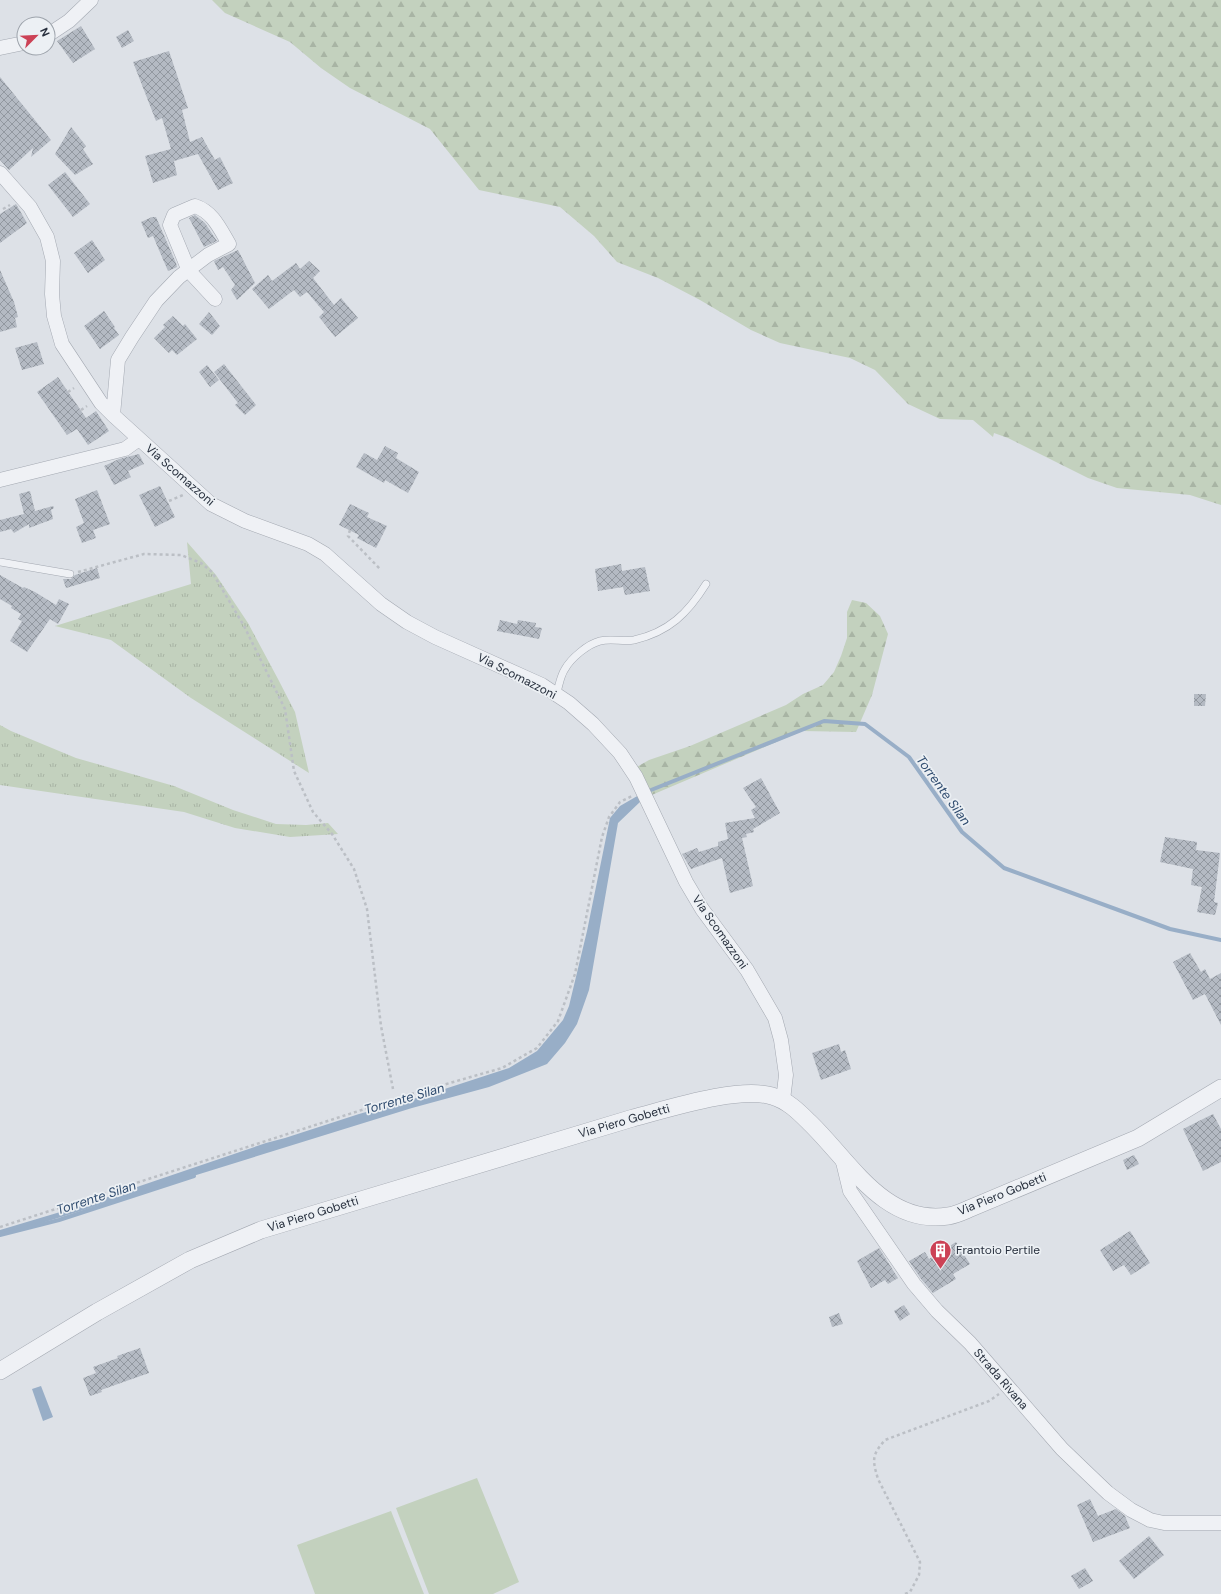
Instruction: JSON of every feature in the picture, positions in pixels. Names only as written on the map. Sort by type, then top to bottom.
[{"type":"street","points":[[56,30],[69,21],[91,0]]},
{"type":"street","points":[[0,48],[16,45]]},
{"type":"street","name":"Via Scomazzoni","points":[[0,172],[30,207],[47,236],[53,261],[52,294],[54,316],[62,344],[101,403],[113,416],[211,504],[246,521],[308,544],[325,554],[381,604],[406,622],[435,637],[542,685],[569,703],[593,724],[620,753],[643,790],[686,882],[702,909],[747,970],[775,1018],[781,1040],[786,1074],[783,1100]]},
{"type":"street","points":[[113,416],[118,360],[156,301],[179,278],[189,271],[208,256],[229,244],[214,219],[201,208],[195,206],[174,215],[170,225],[189,271],[215,299]]},
{"type":"street","name":"Via Scomazzoni","points":[[0,480],[125,449],[139,439]]},
{"type":"street","name":"Via Piero Gobetti","points":[[0,1370],[97,1312],[190,1260],[261,1230],[625,1120],[687,1104],[724,1096],[752,1093],[772,1096],[783,1100],[807,1120],[866,1185],[883,1199],[910,1214],[930,1217],[948,1216],[971,1208],[1138,1138],[1221,1088]]},
{"type":"street","name":"Strada Rivana","points":[[841,1156],[850,1191],[914,1284],[937,1311],[970,1343],[1062,1450],[1108,1492],[1132,1510],[1150,1520],[1164,1523],[1221,1523]]},
{"type":"lane","points":[[0,562],[70,574]]},
{"type":"lane","points":[[556,695],[565,668],[583,648],[600,641],[633,640],[655,633],[676,622],[694,603],[706,584]]},
{"type":"path","points":[[68,392],[74,388]]},
{"type":"path","points":[[81,410],[87,406]]},
{"type":"path","points":[[169,501],[185,494]]},
{"type":"path","points":[[350,530],[348,536],[382,570]]},
{"type":"path","points":[[70,574],[144,554],[181,555],[201,563],[212,572],[244,626],[285,709],[294,770],[312,812],[332,834],[354,869],[367,910],[380,1026],[393,1089]]},
{"type":"path","points":[[0,1226],[408,1095],[502,1068],[537,1048],[558,1021],[575,974],[602,837],[609,817],[620,802],[643,790]]},
{"type":"path","points":[[905,1594],[910,1592],[919,1575],[920,1562],[878,1478],[874,1464],[876,1451],[885,1440],[988,1401],[1009,1388]]},
{"type":"green space","points":[[212,0],[1221,0],[1221,505],[1190,495],[1117,488],[1088,478],[1008,438],[994,433],[993,437],[973,420],[940,419],[908,404],[875,370],[850,358],[780,343],[751,330],[700,300],[658,278],[617,262],[594,236],[560,207],[479,190],[430,129],[350,88],[321,68],[290,42],[225,13]]},
{"type":"green space","points":[[187,542],[216,575],[248,623],[278,679],[295,712],[309,773],[191,698],[111,640],[55,626],[191,584]]},
{"type":"green space","points":[[852,600],[866,603],[880,616],[888,634],[872,695],[856,732],[802,731],[647,797],[635,768],[649,760],[690,746],[786,705],[803,694],[823,685],[834,672],[841,656],[847,638],[847,612]]},
{"type":"green space","points":[[0,725],[76,758],[174,786],[233,810],[276,824],[306,825],[328,823],[338,834],[290,837],[235,828],[184,812],[0,785]]},
{"type":"green space","points":[[477,1478],[519,1582],[493,1594],[429,1594],[396,1508]]},
{"type":"green space","points":[[391,1511],[424,1594],[315,1594],[297,1545]]},
{"type":"water","points":[[639,795],[641,801],[618,823],[589,990],[577,1024],[565,1043],[547,1064],[489,1087],[412,1108],[0,1236],[0,1230],[87,1204],[266,1143],[420,1097],[509,1068],[537,1051],[563,1020],[569,1006],[587,931],[610,818],[620,806]]},
{"type":"water","points":[[41,1386],[53,1417],[43,1421],[32,1389]]},
{"type":"building","points":[[81,26],[95,49],[73,63],[57,41]]},
{"type":"building","points":[[128,30],[134,41],[122,48],[116,37]]},
{"type":"building","points":[[169,51],[188,108],[182,110],[190,142],[202,137],[215,160],[220,157],[233,183],[218,190],[198,154],[174,161],[177,175],[153,183],[145,156],[171,149],[162,118],[156,121],[133,62]]},
{"type":"building","points":[[0,77],[51,140],[31,157],[33,148],[9,170],[0,160]]},
{"type":"building","points":[[71,127],[86,146],[83,149],[93,164],[75,175],[55,154]]},
{"type":"building","points":[[65,172],[90,204],[73,217],[48,185]]},
{"type":"building","points":[[16,204],[27,223],[0,243],[0,214]]},
{"type":"building","points":[[195,215],[205,223],[217,241],[204,247],[189,218]]},
{"type":"building","points":[[152,217],[156,217],[176,263],[177,267],[168,271],[153,236],[148,238],[141,222]]},
{"type":"building","points":[[92,240],[105,260],[88,273],[74,253]]},
{"type":"building","points":[[238,250],[255,283],[237,300],[231,290],[235,285],[223,267],[218,270],[214,261]]},
{"type":"building","points":[[309,261],[320,271],[313,278],[334,305],[341,298],[358,318],[335,337],[319,317],[324,312],[307,292],[300,297],[294,290],[269,309],[252,289],[268,275],[272,281],[296,263],[300,269]]},
{"type":"building","points":[[0,270],[14,302],[18,317],[15,318],[17,327],[0,332]]},
{"type":"building","points":[[104,311],[119,335],[100,349],[84,326]]},
{"type":"building","points":[[209,312],[220,326],[212,335],[199,324]]},
{"type":"building","points":[[173,316],[183,326],[185,324],[197,339],[177,355],[172,350],[169,353],[154,338],[165,327],[163,325]]},
{"type":"building","points":[[37,342],[44,364],[22,370],[15,348]]},
{"type":"building","points":[[224,364],[256,405],[245,415],[235,405],[238,403],[214,372]]},
{"type":"building","points":[[207,365],[219,380],[210,387],[199,372]]},
{"type":"building","points":[[58,377],[86,418],[96,411],[109,431],[88,445],[77,429],[67,435],[37,392]]},
{"type":"building","points":[[385,446],[398,453],[396,458],[419,472],[408,493],[385,480],[384,483],[356,467],[364,453],[377,460]]},
{"type":"building","points":[[139,454],[144,464],[128,471],[131,477],[114,485],[104,466],[119,459]]},
{"type":"building","points":[[160,486],[175,517],[155,527],[139,495]]},
{"type":"building","points":[[97,490],[110,524],[93,530],[96,538],[82,543],[76,527],[84,523],[75,499]]},
{"type":"building","points":[[30,491],[35,511],[53,506],[54,508],[51,510],[53,519],[29,528],[29,524],[14,533],[11,529],[0,532],[0,520],[24,514],[19,494]]},
{"type":"building","points":[[350,504],[369,513],[367,517],[387,526],[376,548],[357,538],[359,535],[339,525]]},
{"type":"building","points":[[621,564],[622,571],[645,567],[650,591],[625,595],[623,587],[598,591],[595,569]]},
{"type":"building","points":[[97,568],[100,578],[66,588],[63,579],[71,579],[75,575]]},
{"type":"building","points":[[0,575],[23,588],[24,587],[35,592],[56,605],[59,599],[69,604],[58,624],[50,619],[27,652],[10,641],[22,621],[18,619],[21,614],[11,608],[12,606],[0,599]]},
{"type":"building","points":[[500,620],[517,624],[518,620],[536,623],[535,627],[542,628],[539,639],[497,631]]},
{"type":"building","points":[[1194,694],[1206,694],[1205,706],[1194,706]]},
{"type":"building","points":[[761,778],[780,813],[753,829],[754,832],[746,834],[747,837],[742,838],[753,886],[730,893],[722,858],[691,869],[682,854],[697,848],[699,852],[718,846],[718,842],[728,839],[725,823],[755,818],[751,810],[756,807],[743,788]]},
{"type":"building","points":[[1165,837],[1197,842],[1196,850],[1220,853],[1214,902],[1218,903],[1215,915],[1197,912],[1202,887],[1191,885],[1193,869],[1160,862]]},
{"type":"building","points":[[1190,953],[1201,972],[1205,969],[1210,979],[1221,973],[1221,1025],[1205,994],[1193,1000],[1173,962]]},
{"type":"building","points":[[839,1044],[841,1052],[845,1050],[851,1069],[821,1080],[812,1053]]},
{"type":"building","points":[[1213,1114],[1221,1129],[1221,1162],[1203,1171],[1183,1129]]},
{"type":"building","points":[[1134,1155],[1139,1164],[1127,1170],[1123,1160]]},
{"type":"building","points":[[1130,1231],[1150,1263],[1131,1275],[1124,1265],[1113,1271],[1100,1250]]},
{"type":"building","points":[[956,1242],[970,1264],[953,1274],[956,1279],[933,1293],[909,1261],[925,1252],[929,1259]]},
{"type":"building","points":[[879,1248],[898,1278],[888,1284],[885,1280],[871,1288],[857,1261]]},
{"type":"building","points":[[904,1305],[910,1314],[900,1321],[894,1311]]},
{"type":"building","points":[[839,1313],[843,1324],[832,1327],[829,1317]]},
{"type":"building","points":[[140,1348],[149,1373],[101,1390],[102,1392],[90,1396],[83,1378],[96,1373],[93,1367],[118,1358],[117,1356]]},
{"type":"building","points":[[1090,1499],[1098,1516],[1116,1509],[1125,1516],[1130,1528],[1093,1542],[1077,1505]]},
{"type":"building","points":[[1149,1536],[1164,1555],[1134,1579],[1119,1561]]},
{"type":"building","points":[[1085,1568],[1093,1581],[1079,1589],[1071,1576]]},
{"type":"waterway","name":"Torrente Silan","points":[[651,790],[824,721],[865,724],[909,757],[962,832],[1004,868],[1170,929],[1221,940]]},
{"type":"waterway","name":"Torrente Silan","points":[[0,1235],[59,1220],[194,1176]]},
{"type":"place","name":"Frantoio Pertile","points":[[941,1270]]}]
